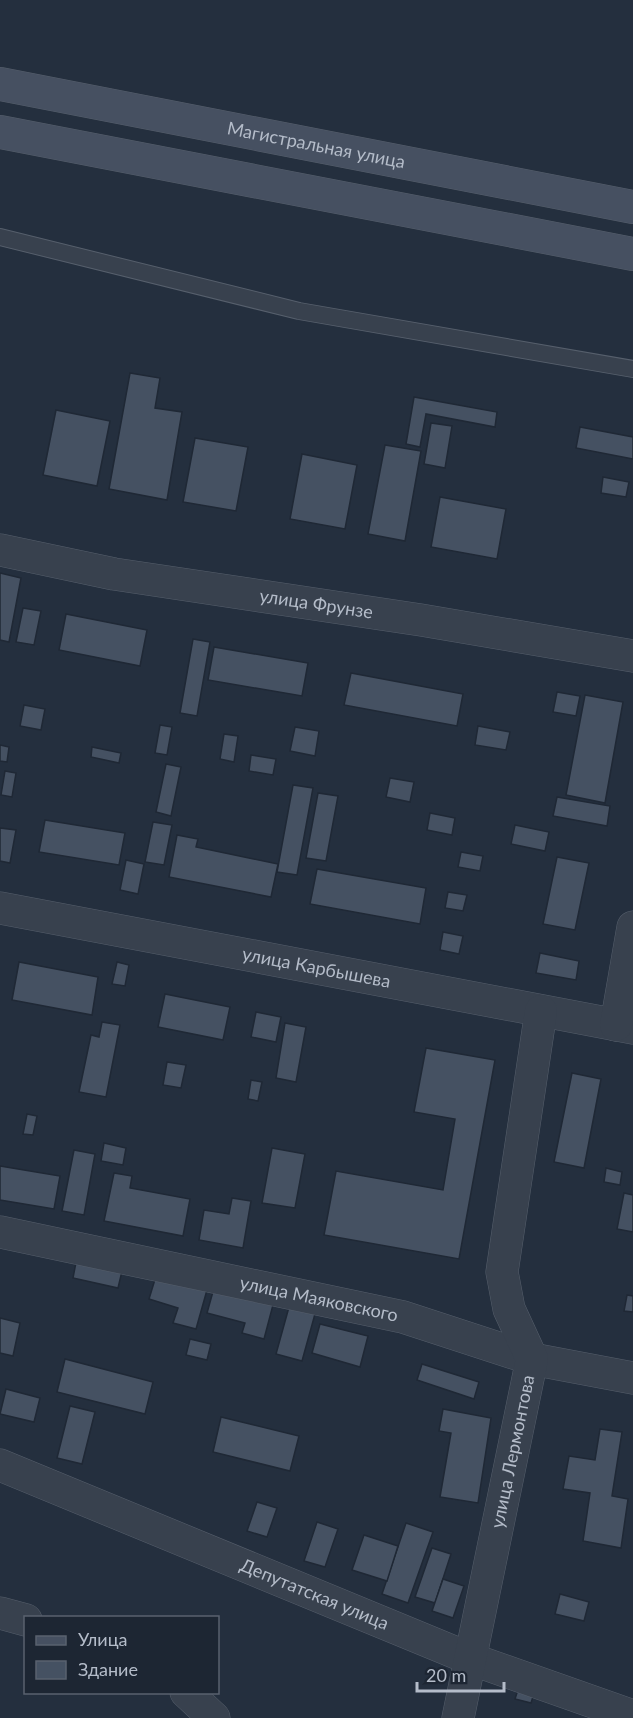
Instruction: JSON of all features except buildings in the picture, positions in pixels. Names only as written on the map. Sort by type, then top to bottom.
[{"type":"main road","name":"Магистральная улица","points":[[0,84],[633,207]]},
{"type":"main road","points":[[0,132],[633,254]]},
{"type":"street","name":"улица Фрунзе","points":[[0,550],[114,574],[421,620],[633,656]]},
{"type":"street","name":"улица Карбышева","points":[[0,908],[625,1026]]},
{"type":"street","points":[[625,1026],[633,927]]},
{"type":"street","name":"улица Лермонтова","points":[[458,1718],[531,1359],[509,1309],[502,1272],[541,1011]]},
{"type":"street","name":"улица Маяковского","points":[[0,1232],[403,1317],[531,1359],[633,1378]]},
{"type":"street","name":"Депутатская улица","points":[[0,1465],[471,1659],[633,1716]]},
{"type":"street","points":[[0,1613],[24,1619]]},
{"type":"street","points":[[188,1694],[214,1718]]},
{"type":"lane","points":[[0,237],[299,311],[633,369]]}]
